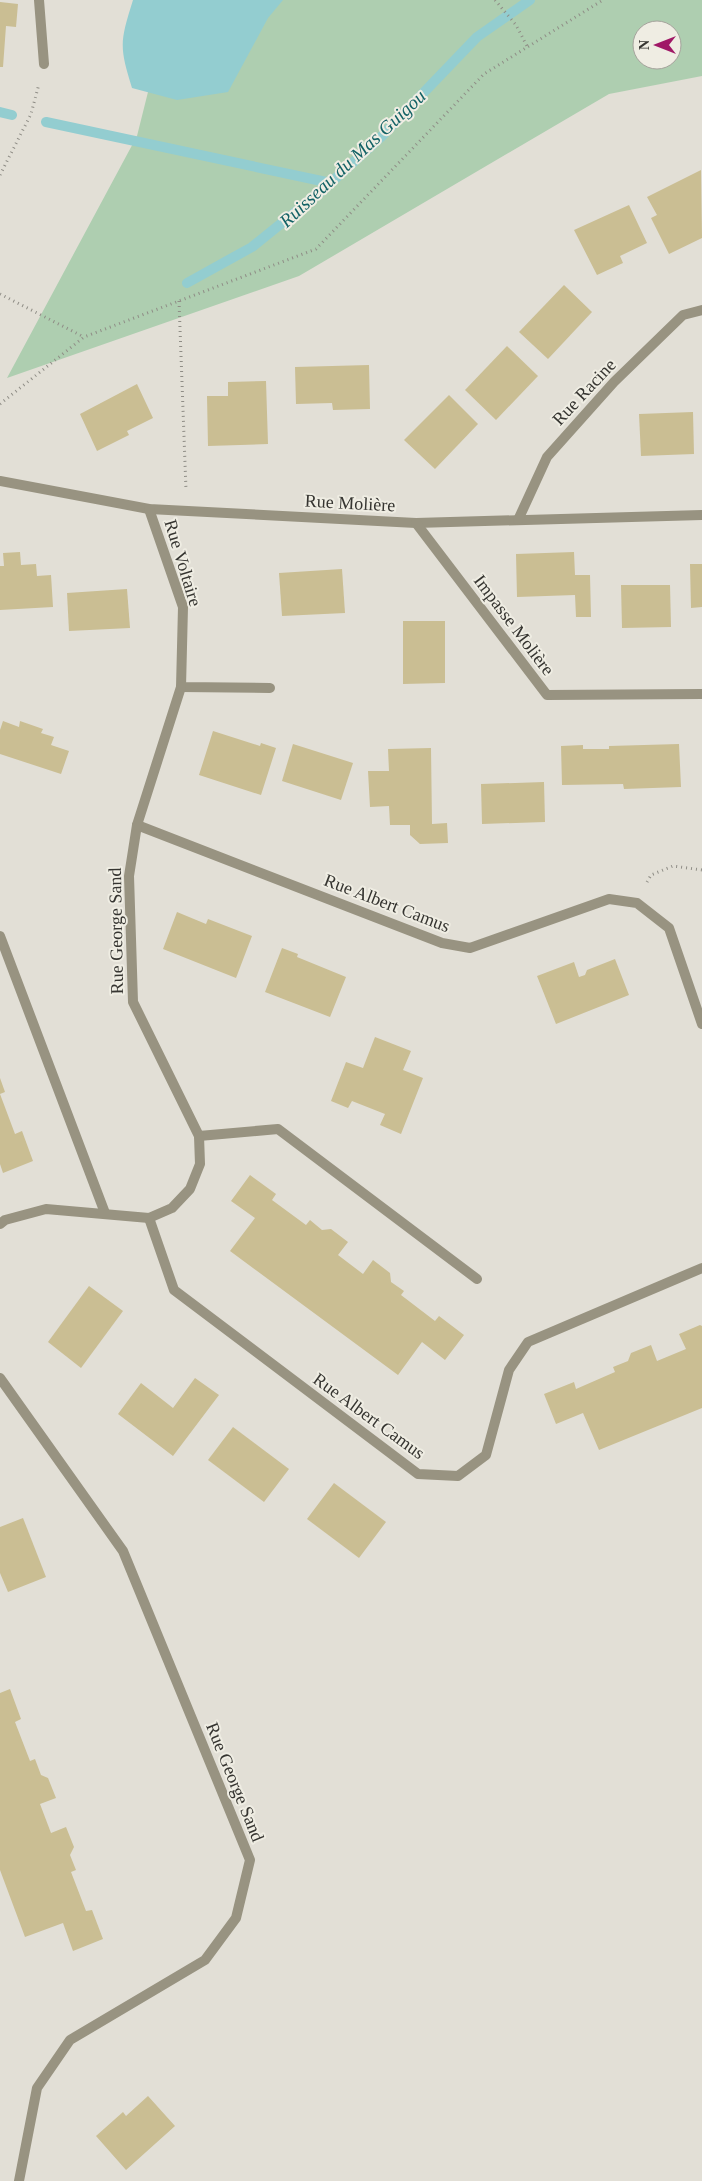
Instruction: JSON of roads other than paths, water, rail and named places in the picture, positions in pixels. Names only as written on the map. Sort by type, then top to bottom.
[{"type":"street","points":[[39,0],[44,64]]},
{"type":"street","name":"Rue Racine","points":[[518,520],[546,457],[614,382],[683,316],[702,310]]},
{"type":"street","name":"Rue Molière","points":[[0,481],[150,509],[416,523],[702,515]]},
{"type":"street","name":"Rue Voltaire","points":[[150,509],[183,607],[181,687]]},
{"type":"street","name":"Impasse Molière","points":[[416,523],[546,695],[702,694]]},
{"type":"street","points":[[181,687],[270,688]]},
{"type":"street","name":"Rue George Sand","points":[[150,1218],[172,1208],[190,1188],[200,1164],[199,1136],[133,1002],[129,876],[137,824],[181,687]]},
{"type":"street","name":"Rue Albert Camus","points":[[137,824],[442,943],[470,948],[609,899],[637,903],[669,928],[702,1024]]},
{"type":"street","points":[[0,936],[105,1213]]},
{"type":"street","points":[[199,1136],[278,1129],[477,1279]]},
{"type":"street","points":[[0,1224],[5,1220],[46,1209],[150,1218]]},
{"type":"street","name":"Rue Albert Camus","points":[[150,1218],[174,1290],[418,1474],[458,1476],[486,1455],[509,1370],[528,1342],[702,1268]]},
{"type":"street","name":"Rue George Sand","points":[[0,1378],[123,1551],[250,1860],[236,1918],[205,1960],[70,2040],[37,2088],[19,2181]]},
{"type":"water","points":[[133,0],[283,0],[268,18],[228,92],[177,100],[132,88],[123,53],[123,44]]},
{"type":"waterway","name":"Ruisseau du Mas Guigou","points":[[187,283],[252,247],[325,188],[382,136],[477,37],[530,0]]},
{"type":"waterway","points":[[0,112],[12,115]]},
{"type":"waterway","points":[[46,122],[331,183]]}]
